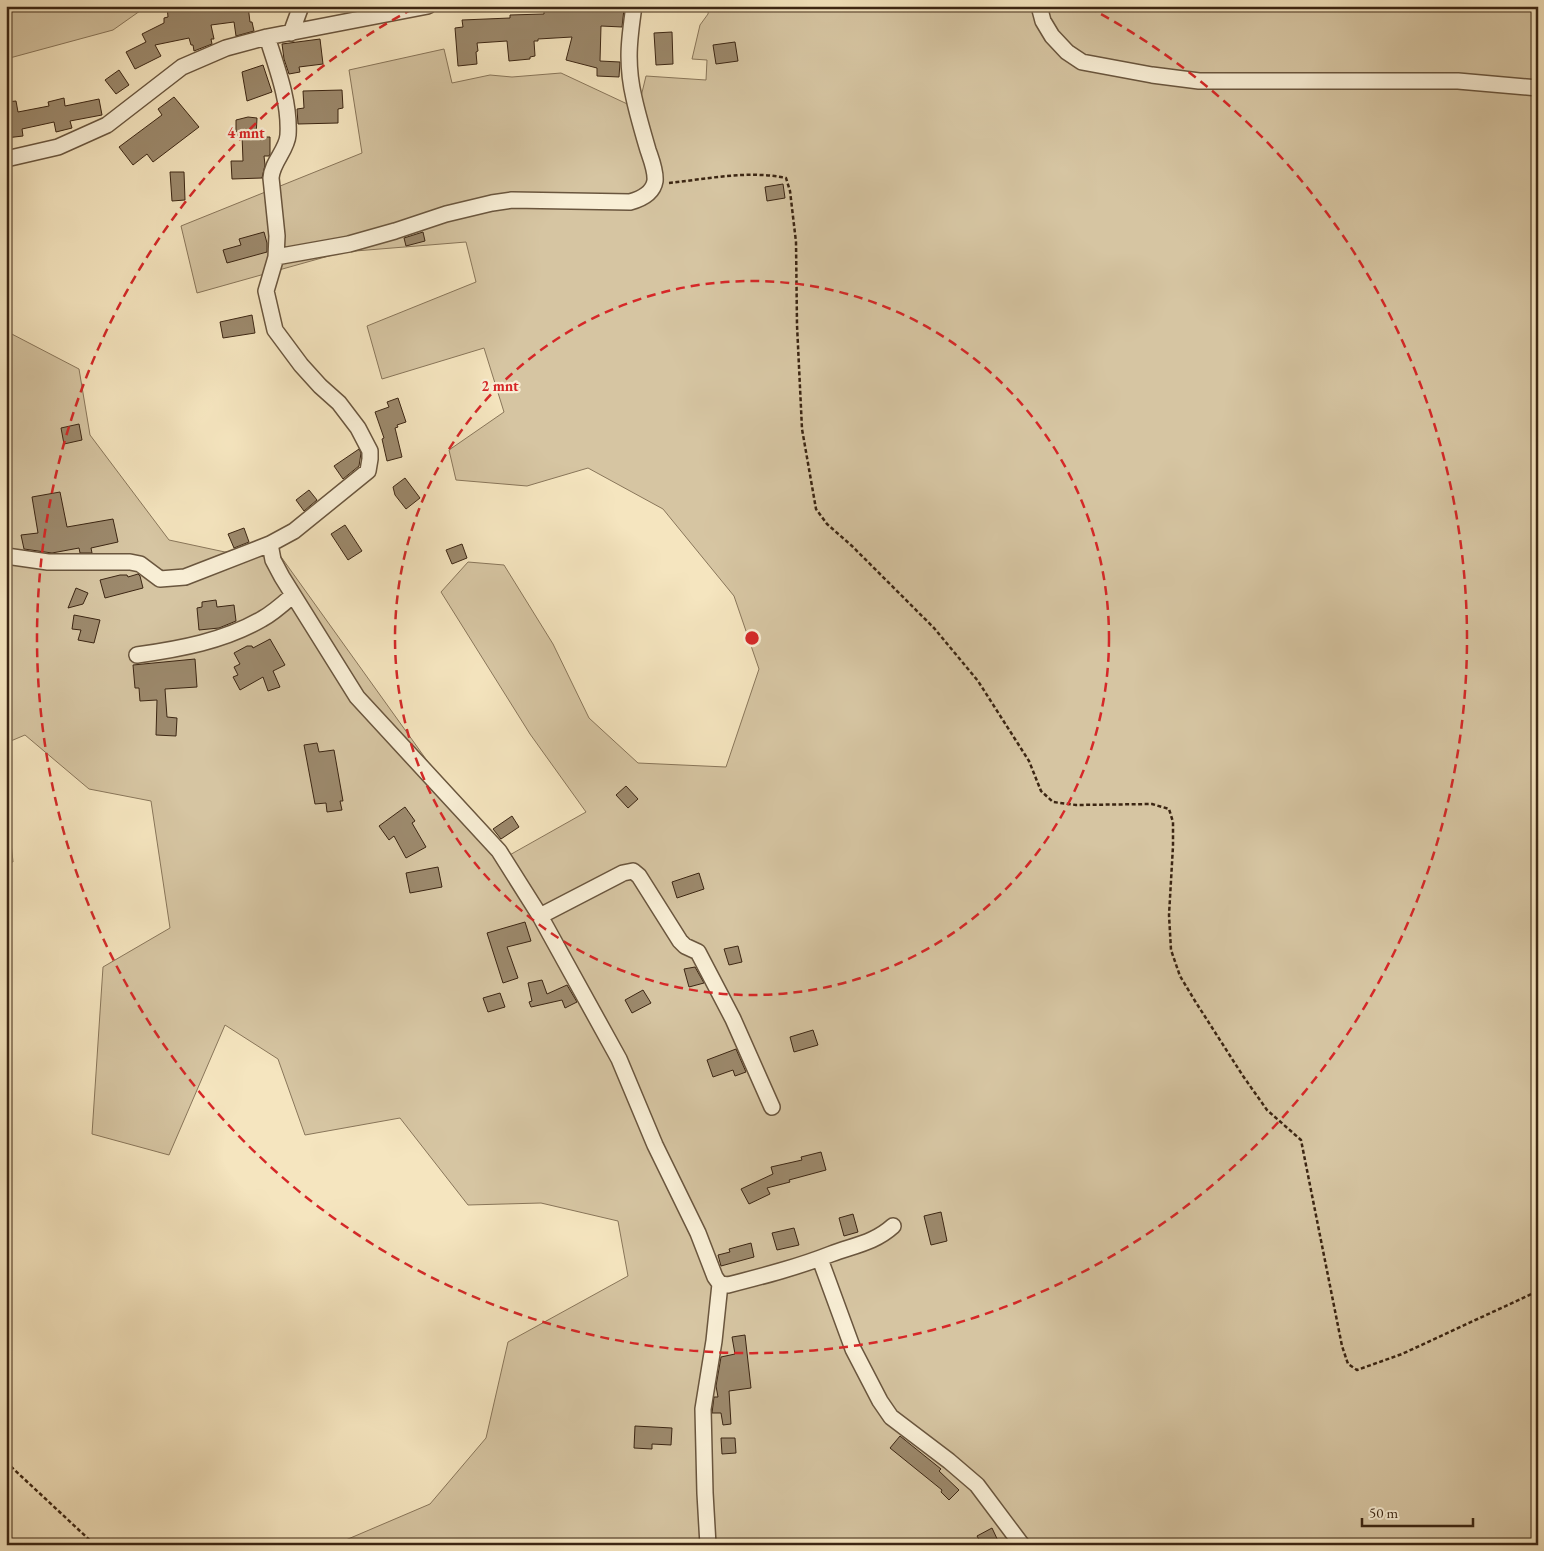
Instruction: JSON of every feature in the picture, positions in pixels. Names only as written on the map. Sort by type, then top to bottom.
[{"type":"street","points":[[292,33],[301,6]]},
{"type":"street","points":[[6,159],[58,147],[107,125],[182,67],[226,48],[267,37],[428,6]]},
{"type":"street","points":[[276,258],[349,244],[446,214],[492,203],[512,200],[630,202],[643,198],[651,190],[655,180],[634,97],[628,59],[628,45],[634,6]]},
{"type":"street","points":[[1039,6],[1043,21],[1052,36],[1067,52],[1082,62],[1152,75],[1199,81],[1458,81],[1538,88]]},
{"type":"street","points":[[6,556],[48,562],[130,562],[140,564],[160,579],[184,577],[270,544],[294,531],[368,471],[370,451],[358,428],[340,404],[301,365],[275,330],[266,292],[276,258],[276,222],[271,178],[272,169],[288,136],[282,86],[267,37]]},
{"type":"street","points":[[270,544],[274,560],[292,596],[358,697],[499,851],[540,916],[619,1059],[655,1145],[698,1233],[715,1277],[720,1284],[714,1340],[702,1409],[708,1545]]},
{"type":"street","points":[[137,656],[176,649],[241,630],[264,618],[292,596]]},
{"type":"street","points":[[540,916],[633,871],[639,876],[680,941],[685,946],[698,952],[733,1019],[772,1108]]},
{"type":"street","points":[[720,1284],[728,1285],[776,1273],[820,1259],[862,1245],[883,1235],[894,1226]]},
{"type":"street","points":[[820,1259],[853,1349],[880,1401],[891,1417],[977,1485],[1022,1545]]},
{"type":"path","points":[[653,184],[739,176],[770,175],[786,178],[790,191],[796,242],[797,325],[802,429],[816,509],[827,524],[852,546],[934,628],[978,681],[1029,761],[1041,791],[1053,802],[1076,805],[1152,804],[1169,809],[1173,822],[1168,915],[1171,950],[1180,976],[1243,1076],[1267,1110],[1301,1140],[1342,1346],[1348,1364],[1357,1370],[1374,1366],[1538,1291]]},
{"type":"path","points":[[6,1462],[95,1545]]},
{"type":"shaded area","points":[[6,6],[147,6],[113,30],[6,59]]},
{"type":"shaded area","points":[[709,6],[1538,6],[1538,1545],[334,1545],[430,1504],[486,1438],[508,1342],[628,1276],[618,1221],[541,1203],[468,1205],[400,1118],[305,1135],[278,1059],[225,1025],[169,1155],[92,1134],[103,967],[170,928],[151,801],[89,789],[25,735],[6,743],[6,331],[79,369],[90,435],[169,540],[225,552],[274,547],[499,861],[586,812],[530,734],[441,592],[468,562],[504,565],[553,644],[589,718],[638,763],[726,767],[759,669],[734,596],[663,509],[588,468],[527,486],[456,480],[449,450],[504,412],[484,348],[382,379],[367,326],[476,282],[466,242],[343,252],[197,293],[181,226],[362,153],[349,70],[444,49],[452,83],[490,75],[512,77],[561,73],[638,109],[646,76],[706,80],[707,60],[692,59],[700,25],[708,14]]},
{"type":"shaded area","points":[[6,794],[13,862],[6,862]]},
{"type":"building","points":[[167,6],[248,6],[250,22],[252,22],[254,31],[236,36],[234,22],[211,25],[214,39],[211,39],[212,44],[194,51],[189,38],[155,45],[161,56],[135,69],[126,52],[146,42],[142,34],[164,23],[164,18],[168,17]]},
{"type":"building","points":[[576,6],[604,6],[604,8],[624,9],[622,27],[601,26],[600,61],[620,62],[619,77],[597,76],[597,68],[566,60],[572,37],[538,39],[538,41],[534,41],[535,56],[530,57],[530,59],[509,61],[507,41],[477,43],[477,64],[458,66],[455,28],[463,27],[462,20],[510,18],[510,15],[544,14],[544,11],[576,10]]},
{"type":"building","points":[[672,32],[673,64],[656,65],[654,33]]},
{"type":"building","points":[[320,39],[323,64],[299,67],[300,72],[289,74],[282,44]]},
{"type":"building","points":[[735,42],[738,61],[716,64],[713,45]]},
{"type":"building","points":[[263,65],[272,92],[247,101],[242,72]]},
{"type":"building","points":[[119,70],[129,85],[116,94],[105,80]]},
{"type":"building","points":[[342,90],[343,108],[338,109],[338,123],[298,124],[297,109],[304,108],[303,91]]},
{"type":"building","points":[[174,97],[199,127],[153,162],[147,154],[133,165],[119,147],[162,115],[158,109]]},
{"type":"building","points":[[64,98],[65,106],[99,99],[102,115],[70,121],[72,128],[56,132],[54,122],[22,129],[23,136],[6,138],[6,102],[16,101],[18,112],[49,106],[48,102]]},
{"type":"building","points":[[248,117],[257,118],[256,137],[270,137],[270,154],[269,156],[264,156],[265,165],[262,178],[232,179],[231,161],[243,161],[242,135],[236,135],[236,120]]},
{"type":"building","points":[[170,172],[184,172],[185,200],[172,201]]},
{"type":"building","points":[[783,184],[785,198],[767,201],[765,187]]},
{"type":"building","points":[[264,232],[267,252],[227,263],[223,250],[241,245],[239,239]]},
{"type":"building","points":[[423,232],[425,241],[406,246],[404,238]]},
{"type":"building","points":[[252,315],[255,333],[223,338],[220,322]]},
{"type":"building","points":[[398,398],[406,422],[397,425],[398,427],[395,428],[402,457],[387,461],[382,439],[384,438],[375,412],[389,407],[387,402]]},
{"type":"building","points":[[79,424],[82,440],[64,444],[61,428]]},
{"type":"building","points":[[359,449],[361,453],[359,466],[343,479],[334,466]]},
{"type":"building","points":[[405,478],[420,498],[406,509],[395,495],[393,487]]},
{"type":"building","points":[[309,490],[317,500],[304,511],[296,500]]},
{"type":"building","points":[[60,492],[67,527],[113,519],[118,542],[91,548],[92,553],[80,553],[79,548],[52,553],[24,549],[21,535],[38,533],[32,497]]},
{"type":"building","points":[[345,525],[362,551],[348,560],[331,534]]},
{"type":"building","points":[[244,528],[249,542],[234,548],[228,534]]},
{"type":"building","points":[[462,544],[467,558],[452,564],[446,550]]},
{"type":"building","points":[[138,574],[143,588],[105,598],[100,580],[120,575],[127,575],[128,577]]},
{"type":"building","points":[[76,588],[88,593],[83,604],[68,608]]},
{"type":"building","points":[[216,600],[217,607],[234,605],[236,621],[219,628],[199,630],[197,608],[202,607],[202,602]]},
{"type":"building","points":[[74,615],[100,620],[94,643],[78,640],[81,630],[72,629]]},
{"type":"building","points":[[270,639],[285,665],[273,671],[280,687],[268,691],[263,677],[240,690],[233,677],[238,675],[234,667],[240,664],[234,653],[247,646],[252,646],[253,648]]},
{"type":"building","points":[[195,659],[197,687],[165,689],[167,717],[177,718],[176,736],[156,735],[157,700],[140,701],[139,688],[135,688],[133,665]]},
{"type":"building","points":[[317,743],[319,752],[334,750],[343,801],[340,801],[342,810],[327,812],[326,803],[315,804],[304,745]]},
{"type":"building","points":[[626,786],[638,799],[628,808],[616,795]]},
{"type":"building","points":[[405,807],[415,821],[412,823],[426,847],[406,858],[394,836],[389,840],[379,826]]},
{"type":"building","points":[[512,816],[519,827],[501,839],[493,829]]},
{"type":"building","points":[[438,867],[442,887],[410,893],[406,873]]},
{"type":"building","points":[[699,873],[704,889],[677,898],[672,882]]},
{"type":"building","points":[[525,922],[531,941],[507,947],[518,978],[503,983],[487,933]]},
{"type":"building","points":[[738,946],[742,962],[729,965],[724,949]]},
{"type":"building","points":[[695,967],[704,983],[689,987],[684,969]]},
{"type":"building","points":[[542,980],[547,994],[567,985],[577,1002],[565,1008],[562,1000],[531,1007],[529,1002],[532,1001],[528,983]]},
{"type":"building","points":[[643,990],[651,1003],[632,1013],[625,1000]]},
{"type":"building","points":[[500,993],[505,1007],[488,1012],[483,998]]},
{"type":"building","points":[[813,1030],[818,1045],[794,1052],[790,1037]]},
{"type":"building","points":[[736,1049],[746,1072],[735,1076],[733,1070],[713,1077],[707,1060]]},
{"type":"building","points":[[821,1152],[826,1170],[767,1188],[770,1194],[749,1204],[741,1189],[773,1174],[771,1167],[802,1160],[801,1157]]},
{"type":"building","points":[[941,1212],[947,1241],[931,1245],[924,1216]]},
{"type":"building","points":[[853,1214],[858,1232],[844,1236],[839,1218]]},
{"type":"building","points":[[794,1228],[799,1245],[777,1250],[772,1233]]},
{"type":"building","points":[[751,1243],[754,1257],[721,1266],[718,1255],[730,1252],[729,1249]]},
{"type":"building","points":[[745,1335],[751,1388],[729,1391],[731,1424],[723,1425],[721,1413],[712,1413],[714,1397],[718,1397],[716,1386],[721,1357],[735,1354],[732,1337]]},
{"type":"building","points":[[635,1426],[672,1428],[671,1445],[652,1444],[652,1449],[634,1448]]},
{"type":"building","points":[[900,1436],[941,1469],[939,1471],[959,1490],[949,1500],[941,1492],[942,1490],[890,1448]]},
{"type":"building","points":[[721,1438],[735,1438],[736,1453],[722,1454]]},
{"type":"building","points":[[992,1528],[1000,1545],[982,1545],[977,1536]]}]
